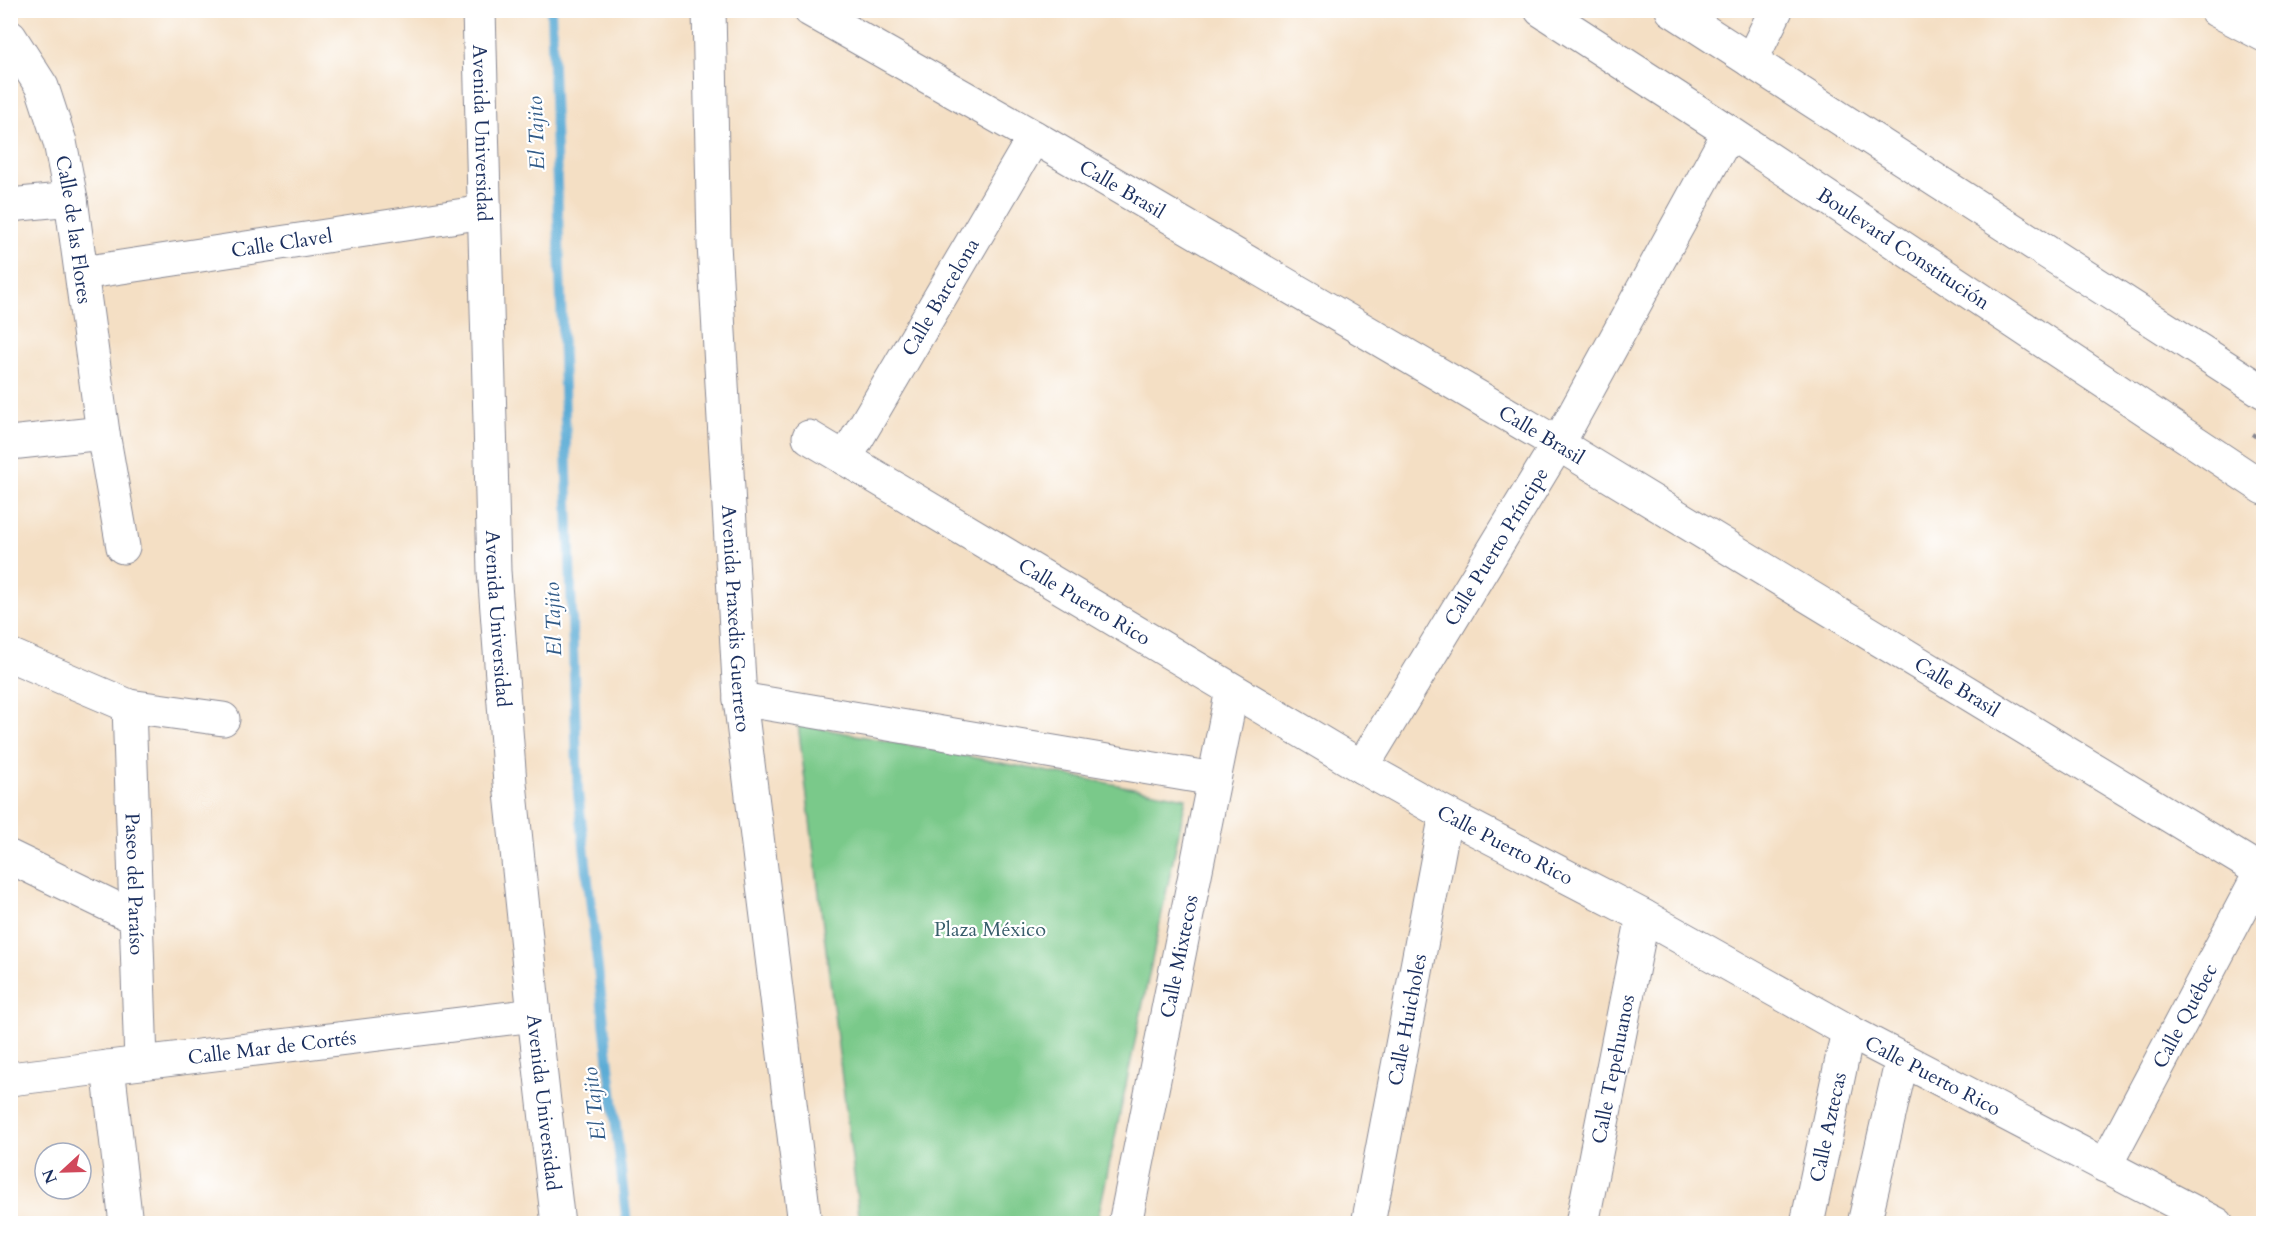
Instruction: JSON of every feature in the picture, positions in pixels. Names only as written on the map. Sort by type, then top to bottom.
[{"type":"street","name":"Avenida Universidad","points":[[479,10],[494,571],[510,783],[558,1224]]},
{"type":"street","name":"Avenida Praxedis Guerrero","points":[[710,10],[714,244],[740,699],[805,1224]]},
{"type":"street","name":"Calle Brasil","points":[[810,10],[1034,137],[1558,444],[2262,870]]},
{"type":"street","name":"Boulevard Constitución","points":[[1541,10],[1729,132],[2264,488]]},
{"type":"street","points":[[1672,10],[2264,392]]},
{"type":"street","points":[[1751,61],[1776,10]]},
{"type":"street","points":[[2216,10],[2264,34]]},
{"type":"street","name":"Calle de las Flores","points":[[10,37],[42,87],[60,142],[82,273],[103,433],[123,547]]},
{"type":"street","name":"Calle Puerto Príncipe","points":[[1362,767],[1558,444],[1729,132]]},
{"type":"street","name":"Calle Barcelona","points":[[845,459],[1034,137]]},
{"type":"street","points":[[10,205],[71,199]]},
{"type":"street","name":"Calle Clavel","points":[[82,273],[484,212]]},
{"type":"street","points":[[10,443],[103,433]]},
{"type":"street","name":"Calle Puerto Rico","points":[[809,437],[1362,767],[1446,814],[1644,916],[1848,1031],[2217,1224]]},
{"type":"street","points":[[10,655],[129,706],[224,719]]},
{"type":"street","name":"Calle Mixtecos","points":[[1125,1224],[1232,690]]},
{"type":"street","points":[[740,699],[1214,779]]},
{"type":"street","name":"Paseo del Paraíso","points":[[129,706],[141,1062]]},
{"type":"street","name":"Calle Huicholes","points":[[1368,1224],[1446,814]]},
{"type":"street","points":[[10,857],[136,918]]},
{"type":"street","name":"Calle Québec","points":[[2105,1166],[2262,870]]},
{"type":"street","name":"Calle Tepehuanos","points":[[1582,1224],[1644,916]]},
{"type":"street","name":"Calle Mar de Cortés","points":[[10,1079],[534,1015]]},
{"type":"street","name":"Calle Aztecas","points":[[1807,1224],[1848,1031]]},
{"type":"street","points":[[1864,1224],[1902,1059]]},
{"type":"street","points":[[108,1067],[126,1224]]},
{"type":"green space","name":"Plaza México","points":[[798,724],[1186,798],[1097,1223],[860,1223]]},
{"type":"waterway","name":"El Tajito","points":[[551,10],[578,793],[627,1224]]}]
